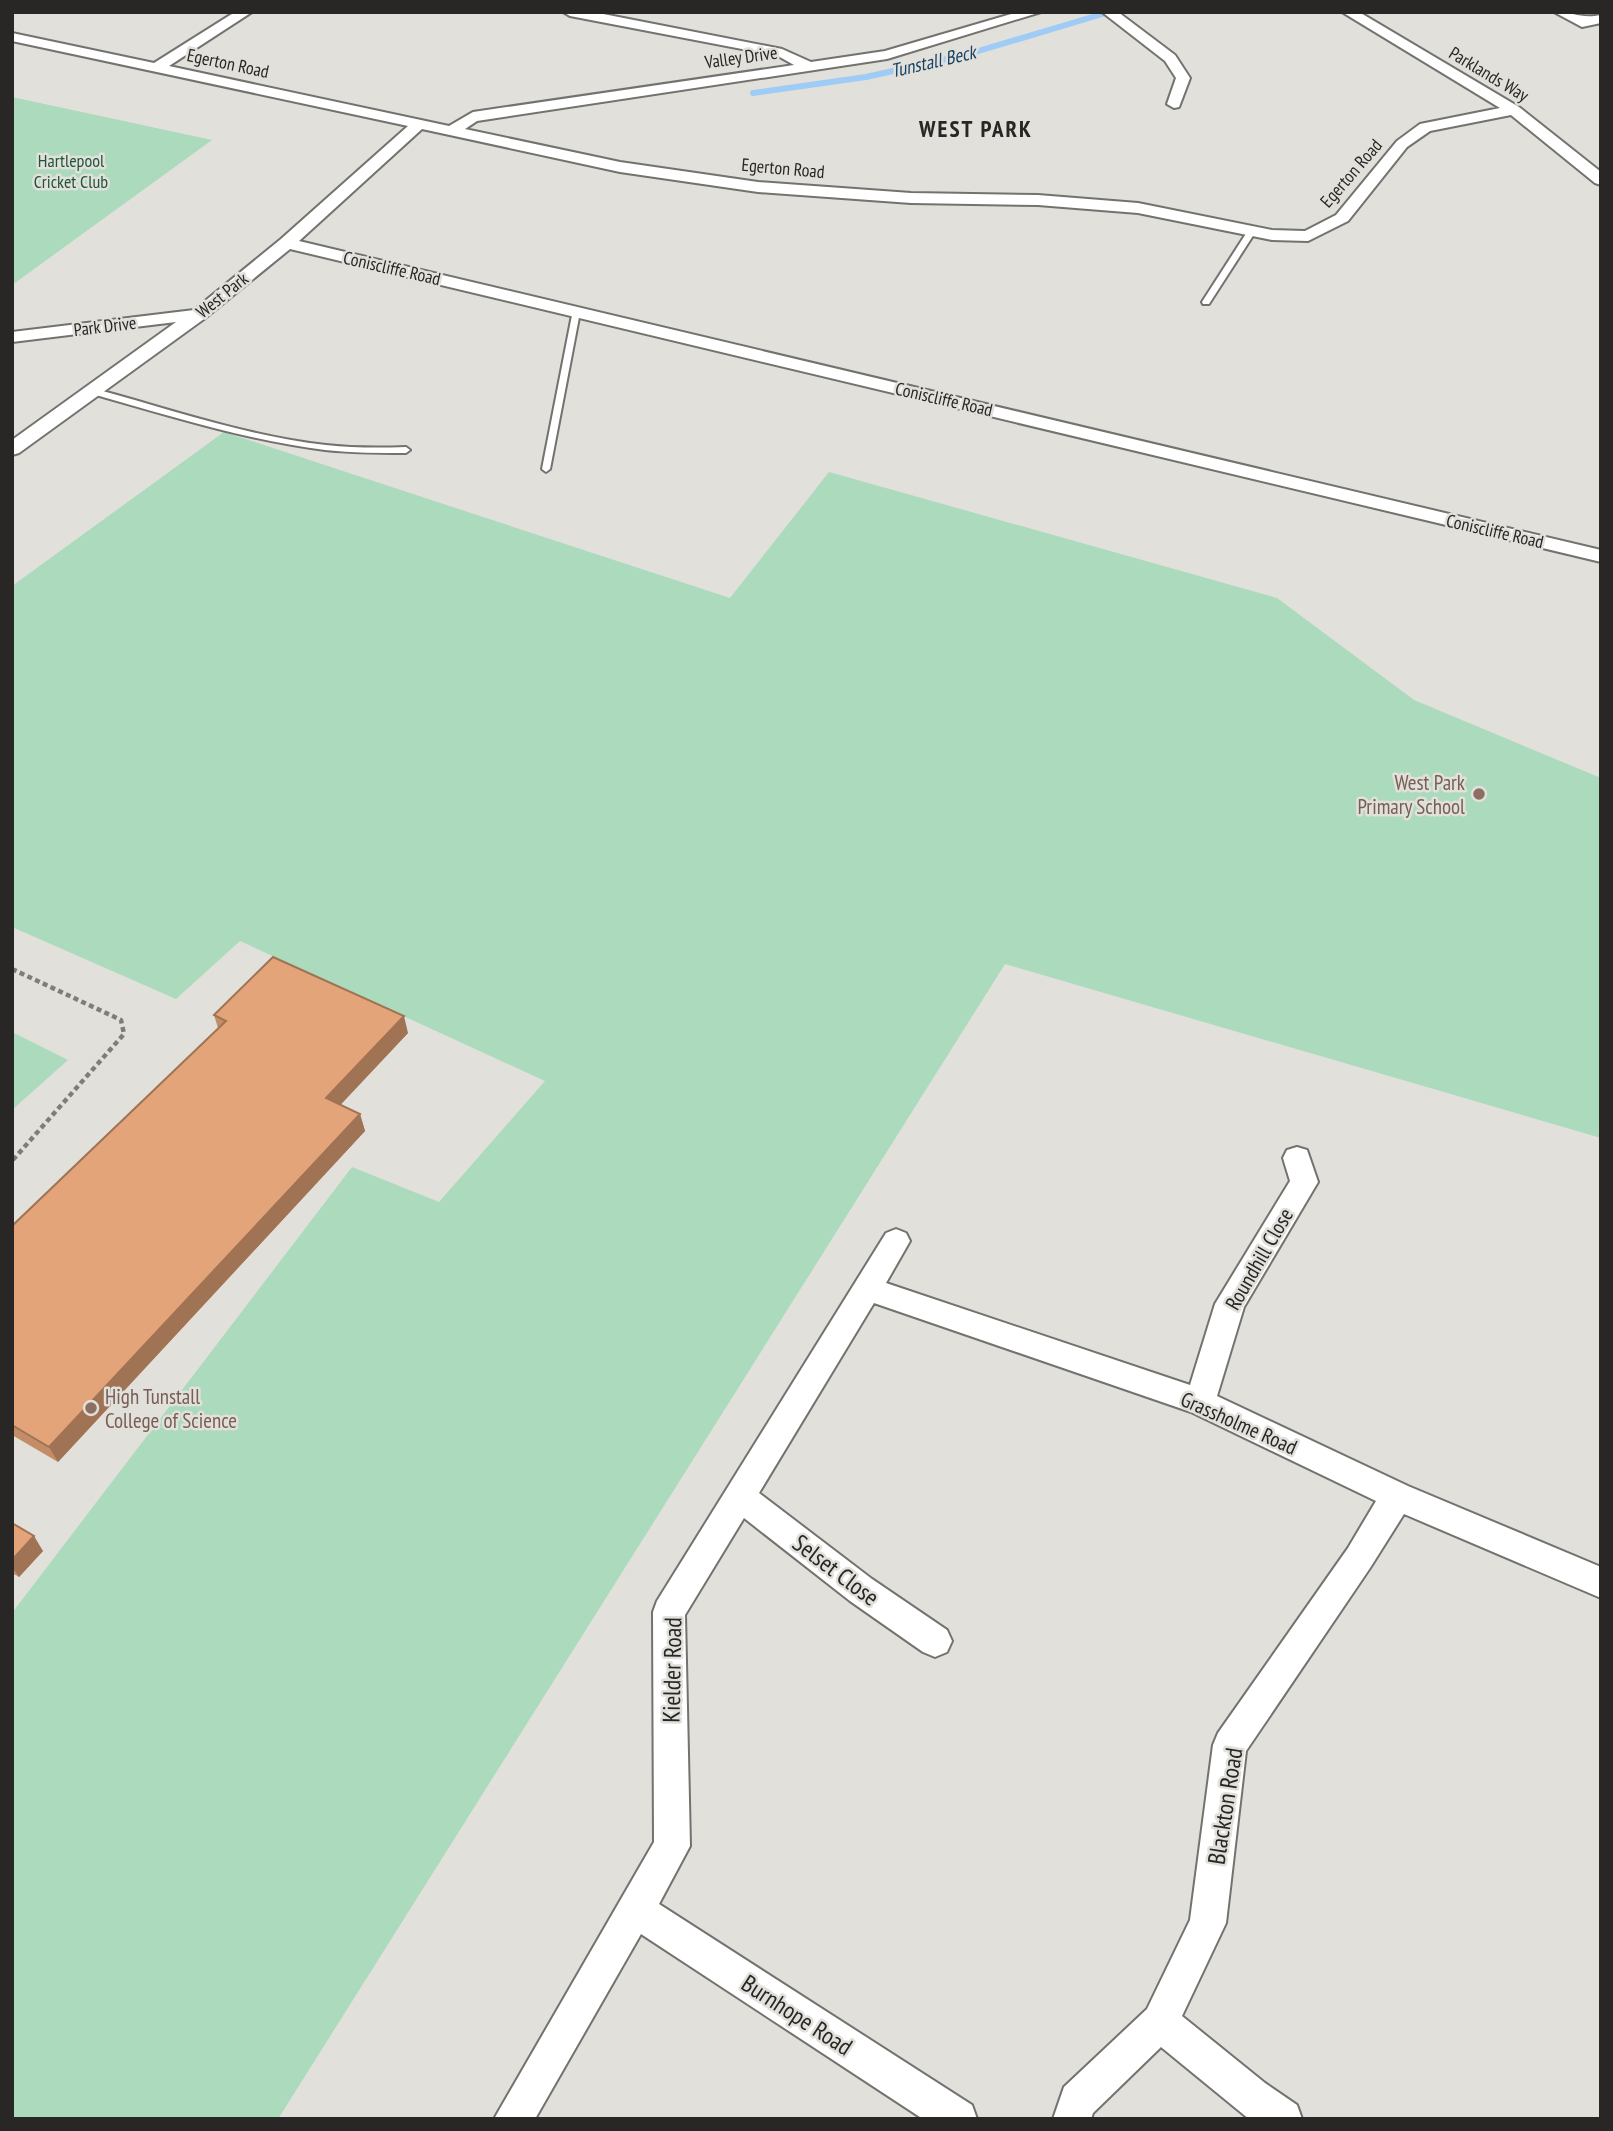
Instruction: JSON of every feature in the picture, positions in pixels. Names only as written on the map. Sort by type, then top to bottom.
[{"type":"street","points":[[158,67],[245,12]]},
{"type":"street","points":[[570,12],[782,53],[810,67]]},
{"type":"street","name":"Valley Drive","points":[[452,131],[473,117],[887,55],[1034,12]]},
{"type":"street","points":[[1109,12],[1170,58],[1183,78],[1174,104]]},
{"type":"street","name":"Parklands Way","points":[[1349,12],[1514,110],[1601,180]]},
{"type":"street","points":[[1561,12],[1601,34]]},
{"type":"street","points":[[1582,23],[1601,19]]},
{"type":"street","name":"Egerton Road","points":[[12,37],[620,167],[758,187],[911,198],[1038,200],[1138,208],[1272,235],[1308,236],[1342,218],[1402,144],[1425,127],[1514,110]]},
{"type":"street","name":"West Park","points":[[12,449],[198,315],[287,243],[418,124]]},
{"type":"street","name":"Coniscliffe Road","points":[[287,243],[1601,556]]},
{"type":"street","name":"Park Drive","points":[[12,337],[198,315]]},
{"type":"street","name":"Roundhill Close","points":[[1200,1402],[1230,1304],[1304,1182],[1297,1158]]},
{"type":"street","name":"Kielder Road","points":[[513,2119],[671,1846],[669,1612],[896,1241]]},
{"type":"street","name":"Grassholme Road","points":[[867,1289],[1200,1402],[1397,1496],[1601,1583]]},
{"type":"street","name":"Selset Close","points":[[739,1496],[861,1590],[935,1641]]},
{"type":"street","name":"Blackton Road","points":[[1072,2119],[1078,2101],[1160,2022],[1208,1923],[1230,1745],[1359,1558],[1397,1496]]},
{"type":"street","name":"Burnhope Road","points":[[636,1910],[958,2119]]},
{"type":"street","points":[[1160,2022],[1251,2097],[1283,2119]]},
{"type":"lane","points":[[1206,302],[1252,231]]},
{"type":"lane","points":[[547,469],[576,312]]},
{"type":"lane","points":[[92,391],[247,434],[317,448],[373,452],[406,450]]},
{"type":"path","points":[[12,969],[121,1020],[124,1034],[12,1161]]},
{"type":"green space","name":"Hartlepool Cricket Club","points":[[12,97],[212,140],[12,285]]},
{"type":"green space","points":[[224,432],[730,598],[829,472],[1277,598],[1414,700],[1601,778],[1601,1138],[1005,964],[278,2119],[12,2119],[12,1613],[352,1167],[439,1202],[545,1081],[240,941],[176,999],[12,927],[12,586]]},
{"type":"green space","points":[[12,1032],[68,1060],[12,1110]]},
{"type":"building","points":[[273,957],[404,1016],[326,1098],[360,1114],[49,1447],[12,1425],[12,1226],[226,1021],[214,1015]]},
{"type":"building","points":[[12,1523],[34,1536],[12,1560]]},
{"type":"waterway","name":"Tunstall Beck","points":[[753,93],[866,77],[965,55],[1109,12]]},
{"type":"place","name":"West Park Primary School","points":[[1479,794]]},
{"type":"place","name":"High Tunstall College of Science","points":[[91,1408]]},
{"type":"district","name":"WEST PARK","points":[[976,128]]}]
